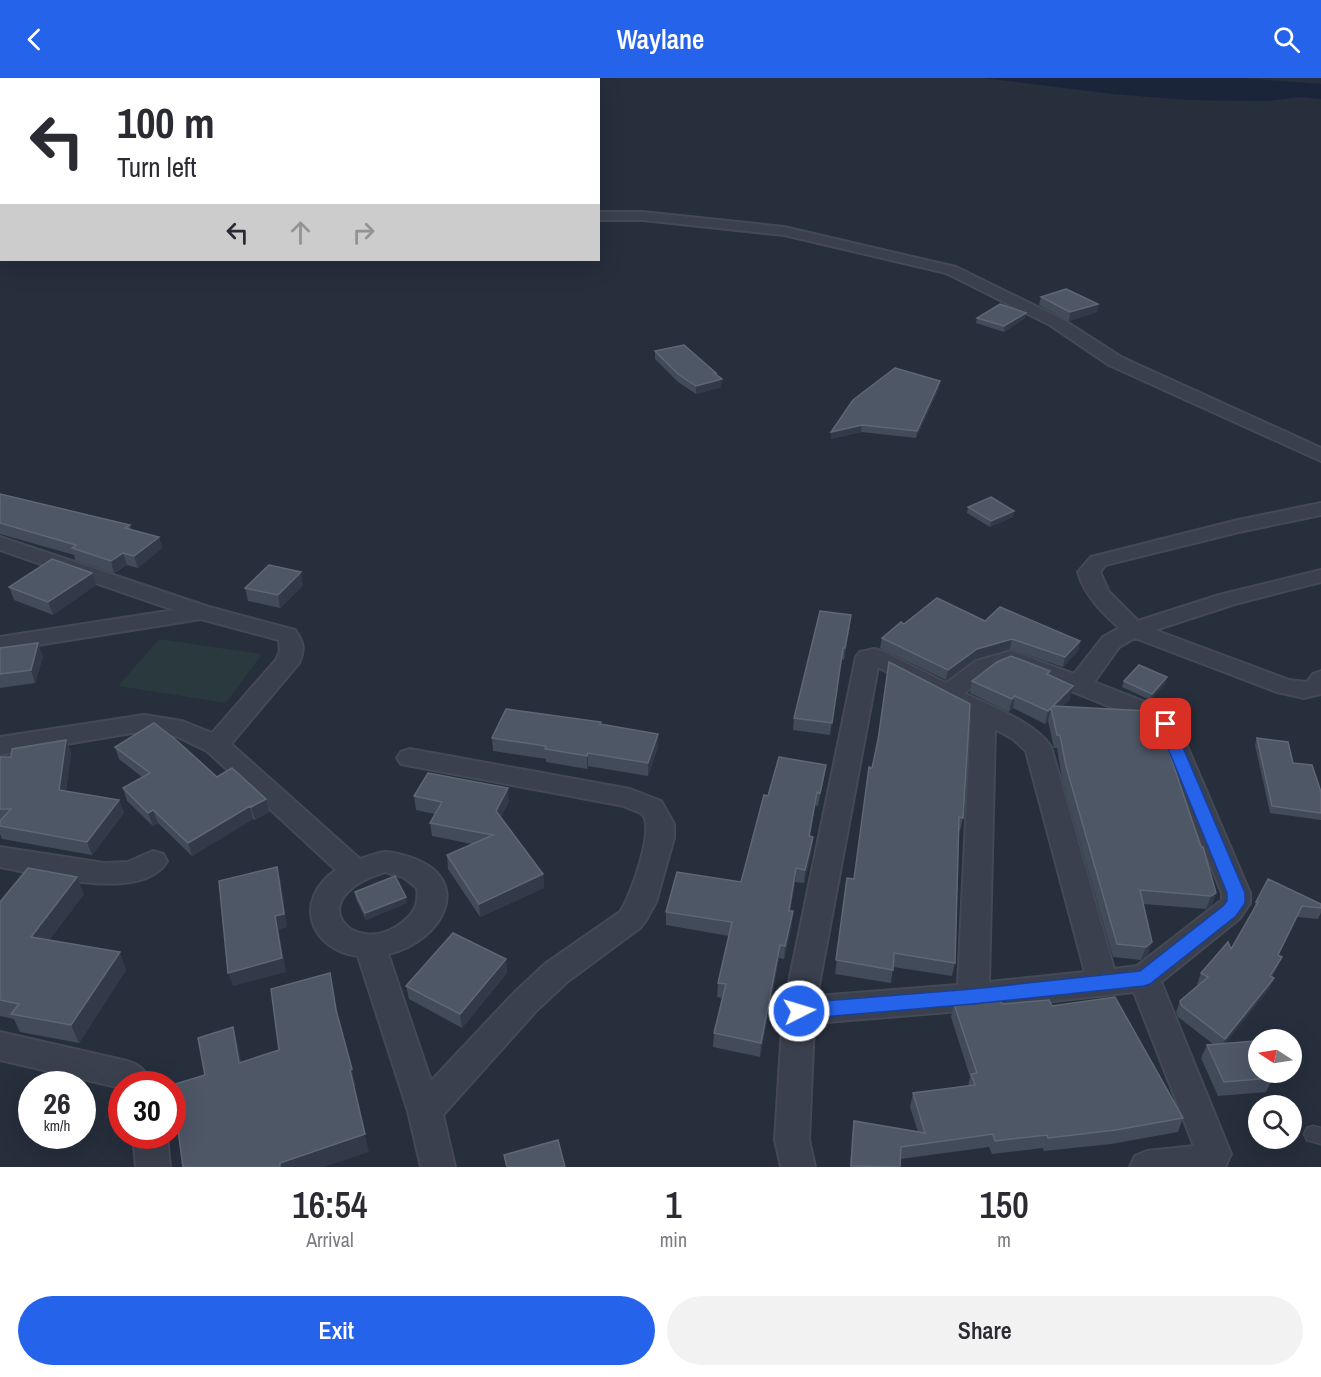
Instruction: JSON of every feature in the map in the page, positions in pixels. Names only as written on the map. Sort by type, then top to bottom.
[{"type":"street","points":[[600,216],[643,216],[784,231],[951,270],[1056,322],[1115,362],[1321,455]]},
{"type":"street","points":[[1321,509],[1238,526],[1098,561],[1089,572],[1091,582],[1105,602],[1134,630],[1285,687],[1304,690],[1315,688],[1321,679]]},
{"type":"street","points":[[0,543],[201,612],[287,635],[292,642],[292,651],[287,663],[216,745]]},
{"type":"street","points":[[1079,685],[1111,642],[1134,630],[1258,589],[1321,576]]},
{"type":"street","points":[[0,644],[201,612]]},
{"type":"street","points":[[798,1167],[792,1140],[799,1011],[866,658],[874,656],[1022,733],[1038,747],[1103,984]]},
{"type":"street","points":[[799,1011],[973,997],[1144,978],[1236,903],[1236,893],[1166,724],[1146,710],[1011,658],[998,659],[946,695]]},
{"type":"street","points":[[973,997],[983,714]]},
{"type":"street","points":[[0,746],[144,723],[183,729],[216,745],[354,870]]},
{"type":"street","points":[[410,758],[630,798],[652,808],[660,824],[660,838],[642,902],[630,920],[556,974],[525,1002],[425,1111]]},
{"type":"street","points":[[0,857],[104,874],[134,872],[153,861]]},
{"type":"street","points":[[385,862],[414,868],[424,876],[431,887],[430,910],[413,931],[386,944],[370,946],[355,945],[341,940],[325,922],[323,911],[325,899],[331,888],[354,870],[385,862]]},
{"type":"street","points":[[370,946],[425,1111],[438,1167]]},
{"type":"street","points":[[1144,978],[1214,1154],[1210,1159],[1204,1161],[1147,1167]]},
{"type":"street","points":[[0,1046],[110,1071]]},
{"type":"street","points":[[151,1149],[153,1167]]},
{"type":"shaded area","points":[[159,639],[262,654],[226,703],[118,686]]},
{"type":"water","points":[[983,78],[1242,78],[1321,84],[1321,99],[1301,97],[1267,101],[1188,100],[1113,94]]},
{"type":"building","points":[[1066,289],[1098,304],[1070,312],[1041,297]]},
{"type":"building","points":[[1000,304],[1026,313],[1004,326],[977,318]]},
{"type":"building","points":[[684,345],[722,379],[696,386],[678,374],[655,351]]},
{"type":"building","points":[[895,368],[940,381],[917,431],[862,425],[831,432],[853,400]]},
{"type":"building","points":[[0,494],[130,525],[125,528],[159,537],[134,556],[123,553],[111,561],[72,548],[76,545],[0,523]]},
{"type":"building","points":[[991,497],[1014,511],[991,521],[968,507]]},
{"type":"building","points":[[52,559],[92,573],[48,602],[9,587]]},
{"type":"building","points":[[269,565],[301,572],[278,595],[245,588]]},
{"type":"building","points":[[937,598],[985,621],[1000,607],[1080,641],[1065,657],[1012,639],[977,649],[948,670],[882,638]]},
{"type":"building","points":[[820,611],[851,615],[845,648],[843,648],[832,723],[794,718]]},
{"type":"building","points":[[38,643],[31,670],[0,674],[0,648]]},
{"type":"building","points":[[1011,656],[1050,671],[1047,674],[1073,686],[1053,706],[1148,711],[1160,749],[1168,749],[1201,847],[1203,847],[1216,893],[1211,896],[1140,890],[1152,942],[1146,947],[1117,944],[1051,708],[1048,711],[1015,696],[1012,699],[972,681],[997,662]]},
{"type":"building","points":[[889,662],[970,704],[963,818],[959,817],[955,963],[894,953],[893,970],[836,960],[847,878],[854,879],[869,767],[872,768],[878,740]]},
{"type":"building","points":[[1139,665],[1167,677],[1152,694],[1124,681]]},
{"type":"building","points":[[506,709],[601,722],[600,724],[658,734],[648,763],[588,753],[587,756],[545,749],[546,746],[492,738]]},
{"type":"building","points":[[154,723],[217,777],[232,768],[266,799],[188,843],[153,810],[148,813],[123,788],[150,773],[115,747]]},
{"type":"building","points":[[1257,738],[1288,742],[1293,763],[1312,765],[1321,792],[1321,813],[1272,806]]},
{"type":"building","points":[[66,740],[59,790],[119,800],[87,842],[0,826],[0,821],[11,809],[0,809],[0,757],[11,757],[12,749]]},
{"type":"building","points":[[779,757],[826,765],[820,793],[817,792],[809,836],[813,837],[805,870],[796,868],[789,911],[793,911],[785,946],[780,945],[761,1043],[714,1033],[726,984],[718,983],[732,922],[666,912],[677,872],[741,882],[764,795],[768,796]]},
{"type":"building","points":[[428,773],[508,788],[496,811],[543,874],[479,904],[447,855],[493,835],[430,823],[442,802],[414,796]]},
{"type":"building","points":[[277,867],[284,914],[275,916],[282,958],[228,973],[219,881]]},
{"type":"building","points":[[28,868],[77,877],[31,937],[120,952],[71,1025],[11,1014],[19,1004],[0,1000],[0,902]]},
{"type":"building","points":[[395,876],[406,897],[365,913],[355,892]]},
{"type":"building","points":[[1268,879],[1321,904],[1321,908],[1302,906],[1278,955],[1282,957],[1270,976],[1274,978],[1225,1039],[1182,1006],[1180,1001],[1208,977],[1201,973],[1228,942],[1231,949],[1258,902],[1256,902]]},
{"type":"building","points":[[453,933],[506,959],[460,1014],[406,986]]},
{"type":"building","points":[[330,973],[336,1010],[352,1069],[350,1070],[365,1134],[280,1163],[280,1167],[183,1167],[181,1149],[186,1149],[186,1081],[205,1075],[198,1038],[233,1027],[239,1063],[279,1050],[271,989]]},
{"type":"building","points":[[1115,997],[1183,1118],[1116,1130],[1048,1138],[1047,1135],[995,1141],[993,1134],[901,1147],[900,1167],[851,1166],[854,1121],[925,1133],[913,1093],[975,1085],[971,1074],[977,1073],[954,1004],[1000,1000],[1002,1004],[1049,1000],[1052,1006]]},
{"type":"building","points":[[1248,1042],[1248,1080],[1224,1082],[1207,1045]]},
{"type":"building","points":[[558,1140],[565,1167],[507,1167],[504,1155]]},
{"type":"route","points":[[799,1011],[973,997],[1144,978],[1236,903],[1236,893],[1166,724]]}]
